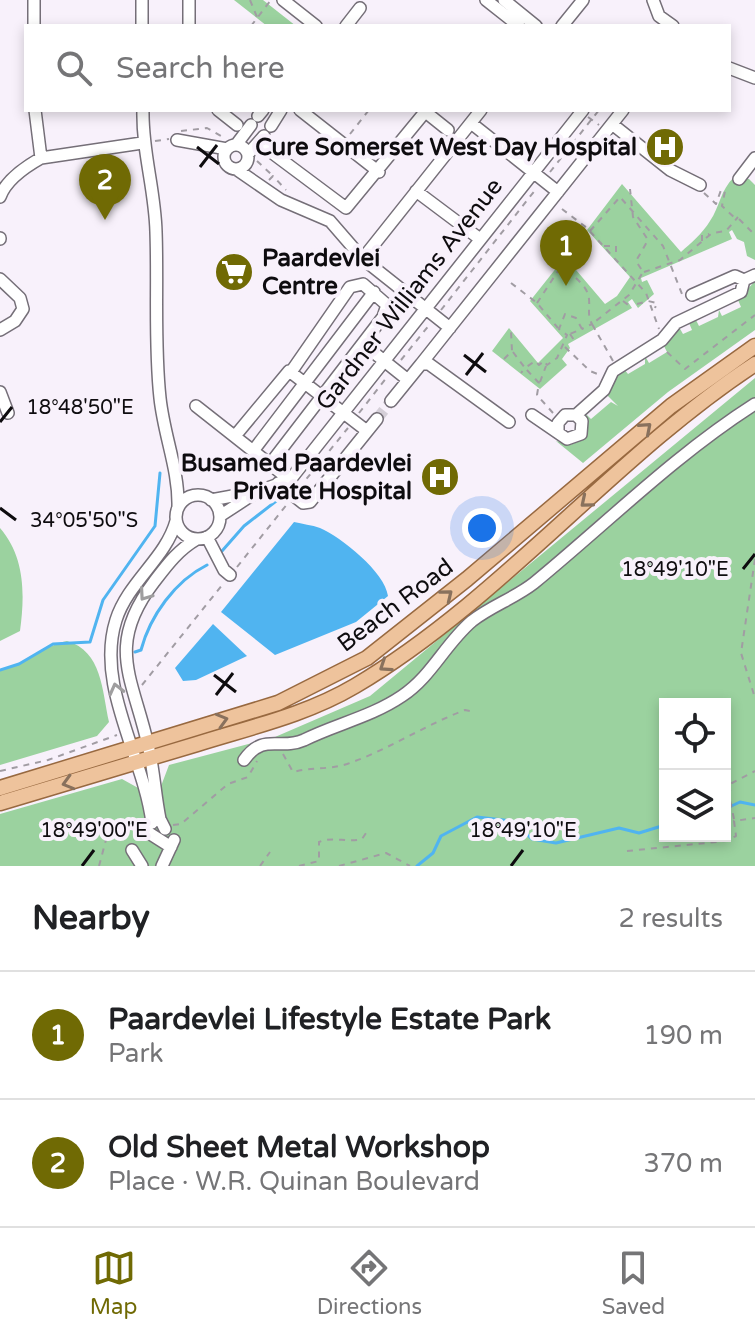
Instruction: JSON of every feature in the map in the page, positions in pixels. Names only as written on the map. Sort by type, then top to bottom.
[{"type":"main road","name":"Beach Road","points":[[0,788],[278,703],[367,658],[467,579],[671,406],[755,346]]},
{"type":"main road","name":"Beach Road","points":[[0,803],[305,711],[386,666],[436,629],[706,399],[755,364]]},
{"type":"street","points":[[34,0],[34,24]]},
{"type":"street","points":[[142,0],[142,24]]},
{"type":"street","points":[[189,0],[190,24]]},
{"type":"street","points":[[283,0],[313,24]]},
{"type":"street","points":[[486,0],[516,24]]},
{"type":"street","points":[[564,24],[583,0]]},
{"type":"street","points":[[653,0],[659,16],[670,24]]},
{"type":"street","points":[[507,1],[534,24]]},
{"type":"street","points":[[348,24],[360,8]]},
{"type":"street","points":[[731,69],[755,78]]},
{"type":"street","points":[[35,112],[41,158]]},
{"type":"street","points":[[143,112],[142,143],[154,186],[159,392],[176,471],[178,507],[168,541],[124,602],[111,644],[116,690],[132,748],[144,761],[165,829]]},
{"type":"street","points":[[221,112],[237,125]]},
{"type":"street","points":[[244,162],[280,112]]},
{"type":"street","points":[[303,112],[379,172]]},
{"type":"street","points":[[267,149],[346,208],[379,172],[423,112]]},
{"type":"street","points":[[425,112],[448,130]]},
{"type":"street","points":[[368,252],[479,112]]},
{"type":"street","name":"Gardner Williams Avenue","points":[[220,516],[259,491],[284,482],[581,112]]},
{"type":"street","points":[[391,401],[621,112]]},
{"type":"street","points":[[229,151],[258,117]]},
{"type":"street","points":[[471,123],[558,192]]},
{"type":"street","points":[[609,127],[670,170],[700,185]]},
{"type":"street","points":[[177,140],[229,151],[244,162],[260,184],[285,203],[315,212],[330,221],[363,259],[450,328]]},
{"type":"street","points":[[1,191],[26,166],[41,158],[142,143]]},
{"type":"street","points":[[229,151],[244,162]]},
{"type":"street","points":[[739,179],[755,158]]},
{"type":"street","points":[[416,191],[480,239]]},
{"type":"street","points":[[532,415],[547,428],[559,425],[565,415],[576,415],[604,390],[613,372],[676,323],[741,292],[750,277],[735,276],[692,295]]},
{"type":"street","points":[[0,279],[20,298],[23,309],[15,321],[0,330]]},
{"type":"street","points":[[270,464],[386,311],[384,299],[363,284],[350,287],[291,372]]},
{"type":"street","points":[[253,451],[374,292]]},
{"type":"street","points":[[373,352],[408,380]]},
{"type":"street","points":[[421,364],[437,367],[509,422]]},
{"type":"street","points":[[235,436],[284,373],[291,372],[367,431]]},
{"type":"street","points":[[0,392],[8,413]]},
{"type":"street","points":[[244,760],[261,744],[303,740],[325,728],[359,720],[404,695],[435,667],[471,622],[531,585],[711,433],[755,404]]},
{"type":"street","points":[[196,406],[270,464],[303,503],[308,503],[377,419]]},
{"type":"street","points":[[559,425],[567,439],[579,437],[583,425],[576,415]]},
{"type":"street","points":[[162,866],[173,843],[151,823],[144,761],[148,743],[125,667],[128,625],[144,595],[176,554],[216,530],[220,516],[205,497],[176,471]]},
{"type":"street","name":"Gardner Williams Avenue","points":[[205,497],[259,491]]},
{"type":"street","points":[[178,507],[187,498],[205,497]]},
{"type":"street","points":[[176,521],[184,533],[202,538],[230,575]]},
{"type":"street","points":[[132,850],[142,866]]},
{"type":"path","points":[[250,0],[255,6],[257,18]]},
{"type":"path","points":[[252,24],[271,0]]},
{"type":"path","points":[[343,144],[367,112]]},
{"type":"path","points":[[584,112],[609,127]]},
{"type":"path","points":[[142,143],[169,139],[184,129],[207,128],[229,151]]},
{"type":"path","points":[[700,185],[706,198],[720,208],[722,206],[755,235]]},
{"type":"path","points":[[590,231],[630,189],[631,210],[647,241],[636,261],[643,272]]},
{"type":"path","points":[[716,204],[721,190],[725,191],[722,206]]},
{"type":"path","points":[[620,197],[664,248],[667,262],[692,315]]},
{"type":"path","points":[[562,209],[590,231],[650,301]]},
{"type":"path","points":[[568,334],[592,324],[632,293],[643,272],[687,256],[712,233],[726,231],[737,218]]},
{"type":"path","points":[[604,246],[616,246],[618,254],[615,259]]},
{"type":"path","points":[[537,303],[562,269],[579,280],[589,295],[588,312],[613,372],[590,371],[564,346]]},
{"type":"path","points":[[511,283],[537,303],[559,329],[574,340]]},
{"type":"path","points":[[623,300],[631,307]]},
{"type":"path","points":[[637,304],[657,303],[653,310],[663,333]]},
{"type":"path","points":[[559,329],[565,314],[576,318],[582,329]]},
{"type":"path","points":[[667,352],[685,369],[755,315]]},
{"type":"path","points":[[652,326],[663,333]]},
{"type":"path","points":[[511,331],[512,351],[539,383]]},
{"type":"path","points":[[559,425],[537,395],[547,365],[564,346],[568,334]]},
{"type":"path","points":[[504,359],[512,351]]},
{"type":"path","points":[[521,373],[535,361],[539,365],[544,361],[547,365]]},
{"type":"path","points":[[755,559],[741,653],[755,698]]},
{"type":"path","points":[[281,752],[293,772],[306,768],[323,770],[370,755],[465,710],[475,712]]},
{"type":"path","points":[[0,771],[48,760],[119,734]]},
{"type":"path","points":[[165,829],[181,824],[228,784],[248,777],[259,757]]},
{"type":"path","points":[[627,851],[733,839],[737,833],[729,800],[732,783],[755,771]]},
{"type":"path","points":[[734,821],[755,818]]},
{"type":"path","points":[[99,866],[107,836],[151,823]]},
{"type":"path","points":[[299,866],[319,861],[319,842],[330,839],[352,842],[362,839],[366,833]]},
{"type":"path","points":[[260,866],[270,852]]},
{"type":"path","points":[[339,866],[386,853],[410,866]]},
{"type":"path","points":[[264,861],[267,866]]},
{"type":"green space","points":[[234,0],[263,0],[293,24],[264,24]]},
{"type":"green space","points":[[734,177],[749,179],[755,185],[755,260],[747,256],[744,242],[737,239],[732,230],[729,232],[732,239],[641,278],[642,282],[647,280],[654,294],[638,308],[632,299],[628,302],[632,308],[568,344],[570,348],[562,359],[567,365],[540,389],[492,351],[509,328],[538,363],[563,338],[530,301],[565,257],[605,304],[617,296],[630,277],[587,230],[622,184],[681,252],[707,226]]},
{"type":"green space","points":[[755,281],[755,330],[668,392],[583,463],[556,441],[570,445],[582,440],[587,430],[586,414],[591,419],[611,402],[618,406],[607,395],[618,373],[624,369],[628,374],[645,364],[645,356],[649,363],[667,352],[664,346],[679,327],[683,334],[692,330],[689,323],[696,320],[699,326],[718,317],[719,310],[722,316],[741,307],[738,300]]},
{"type":"green space","points":[[755,378],[755,866],[0,866],[0,814],[122,779],[140,789],[141,798],[158,794],[169,765],[275,737],[370,696]]},
{"type":"green space","points":[[0,528],[19,564],[22,603],[20,631],[0,641]]},
{"type":"green space","points":[[67,641],[79,646],[94,663],[109,722],[97,736],[0,765],[0,670]]},
{"type":"water","points":[[294,522],[320,528],[350,547],[371,566],[388,596],[356,622],[275,655],[221,612]]},
{"type":"water","points":[[213,624],[247,656],[196,680],[183,681],[175,668]]},
{"type":"waterway","points":[[0,670],[19,664],[53,644],[90,642],[103,600],[155,526],[160,473]]},
{"type":"waterway","points":[[222,551],[244,526],[284,495]]},
{"type":"waterway","points":[[135,652],[141,650],[157,612],[174,590],[207,565]]},
{"type":"waterway","points":[[731,806],[740,802],[755,805]]},
{"type":"waterway","points":[[417,866],[433,853],[441,836],[477,817],[512,821],[532,839],[556,843],[619,828],[639,833],[659,827]]},
{"type":"tunnel","points":[[377,419],[391,401]]},
{"type":"place","name":"Cure Somerset West Day Hospital","points":[[665,147]]},
{"type":"place","name":"Old Sheet Metal Workshop","points":[[105,220]]},
{"type":"place","name":"Paardevlei Centre","points":[[234,272]]},
{"type":"place","name":"Paardevlei Lifestyle Estate Park","points":[[566,286]]},
{"type":"place","name":"Busamed Paardevlei Private Hospital","points":[[440,477]]}]
